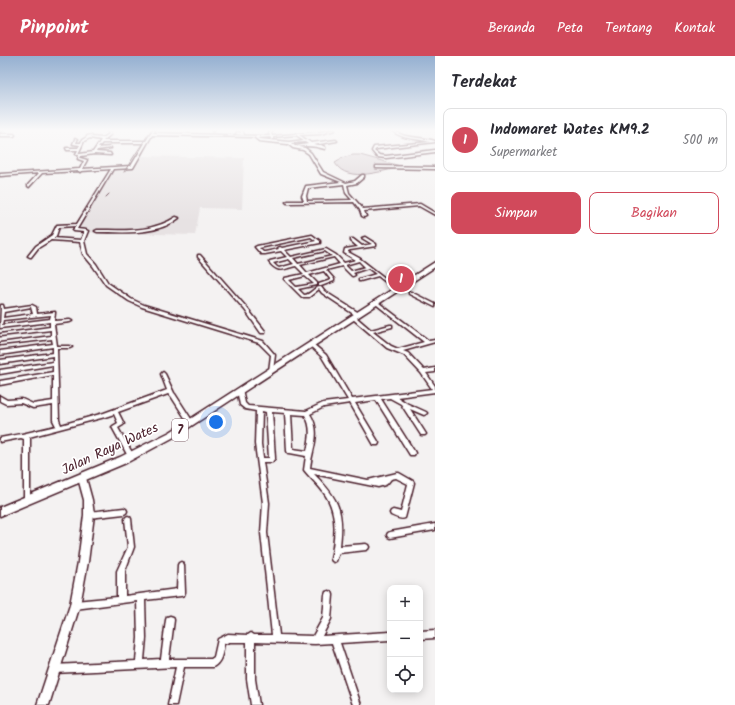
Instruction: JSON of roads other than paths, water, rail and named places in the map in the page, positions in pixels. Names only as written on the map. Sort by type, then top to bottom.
[{"type":"highway","name":"Jalan Raya Wates","points":[[353,319],[435,264]]},
{"type":"highway","name":"Jalan Raya Wates","points":[[0,512],[131,456],[173,434],[311,345],[435,268]]},
{"type":"main road","points":[[43,705],[75,605],[88,533],[88,500],[82,478]]},
{"type":"street","points":[[80,171],[86,160]]},
{"type":"street","points":[[0,175],[133,167],[137,160]]},
{"type":"street","points":[[313,160],[322,173],[345,183],[348,193],[362,210],[364,216]]},
{"type":"street","points":[[377,167],[435,168]]},
{"type":"street","points":[[111,169],[75,230],[86,231],[82,241],[85,254],[95,265],[107,284],[130,300],[143,306],[259,340],[273,355],[271,371]]},
{"type":"street","points":[[29,186],[41,173]]},
{"type":"street","points":[[306,202],[304,196],[307,186],[356,182],[363,176]]},
{"type":"street","points":[[332,195],[336,201]]},
{"type":"street","points":[[288,202],[354,201]]},
{"type":"street","points":[[362,210],[420,205],[435,214]]},
{"type":"street","points":[[97,230],[146,230],[167,224],[178,218]]},
{"type":"street","points":[[30,256],[38,246],[52,239],[56,234],[58,226],[78,225]]},
{"type":"street","points":[[311,236],[319,241],[282,250],[263,253],[257,247],[311,236]]},
{"type":"street","points":[[364,238],[375,245],[349,249],[345,251],[347,255],[359,260],[397,289]]},
{"type":"street","points":[[52,239],[82,241]]},
{"type":"street","points":[[352,240],[361,247]]},
{"type":"street","points":[[240,390],[244,405],[259,410],[307,413],[322,405],[435,390],[423,372],[406,354],[400,350],[389,347],[353,319],[323,292],[275,243]]},
{"type":"street","points":[[335,256],[277,269],[271,262],[324,250],[335,256],[352,273],[368,267]]},
{"type":"street","points":[[199,256],[246,309],[263,332]]},
{"type":"street","points":[[317,286],[316,291],[304,296],[286,279],[359,260]]},
{"type":"street","points":[[295,288],[317,286],[333,280],[324,270]]},
{"type":"street","points":[[360,280],[378,275]]},
{"type":"street","points":[[410,293],[435,306]]},
{"type":"street","points":[[378,304],[393,314],[427,342]]},
{"type":"street","points":[[35,314],[34,307],[32,306],[2,308],[0,327],[52,324]]},
{"type":"street","points":[[2,318],[52,312],[55,346],[56,423],[58,427]]},
{"type":"street","points":[[0,335],[70,321]]},
{"type":"street","points":[[370,331],[390,326]]},
{"type":"street","points":[[0,344],[54,337]]},
{"type":"street","points":[[400,350],[435,341]]},
{"type":"street","points":[[311,345],[324,356],[376,443]]},
{"type":"street","points":[[0,353],[55,346],[70,347]]},
{"type":"street","points":[[0,362],[54,354]]},
{"type":"street","points":[[0,372],[55,363]]},
{"type":"street","points":[[423,372],[435,370]]},
{"type":"street","points":[[0,383],[55,373]]},
{"type":"street","points":[[163,374],[171,393],[191,423]]},
{"type":"street","points":[[0,440],[24,436],[58,427],[115,411],[164,393],[171,393]]},
{"type":"street","points":[[391,396],[424,413]]},
{"type":"street","points":[[0,398],[6,402],[22,401],[33,406],[56,403]]},
{"type":"street","points":[[378,398],[412,453]]},
{"type":"street","points":[[403,403],[423,434]]},
{"type":"street","points":[[259,410],[260,460],[265,498],[264,533],[276,639]]},
{"type":"street","points":[[260,460],[270,460],[272,458],[269,410]]},
{"type":"street","points":[[115,411],[121,424],[115,427],[131,456]]},
{"type":"street","points":[[288,412],[290,451],[309,454]]},
{"type":"street","points":[[307,413],[314,433],[307,470],[327,493],[337,511],[339,521],[334,558]]},
{"type":"street","points":[[24,436],[27,438],[27,501]]},
{"type":"street","points":[[307,470],[368,483],[398,476],[411,483],[403,516],[393,513]]},
{"type":"street","points":[[89,516],[124,511]]},
{"type":"street","points":[[121,600],[121,571],[131,547],[128,519]]},
{"type":"street","points":[[390,535],[435,527]]},
{"type":"street","points":[[336,550],[366,547]]},
{"type":"street","points":[[75,605],[181,592],[181,565]]},
{"type":"street","points":[[315,640],[327,619],[329,595]]},
{"type":"street","points":[[140,664],[142,638],[141,597]]},
{"type":"street","points":[[164,663],[170,620]]},
{"type":"street","points":[[423,635],[435,634]]},
{"type":"street","points":[[54,669],[164,663],[213,663],[217,659],[223,640],[228,638],[251,637],[315,640],[387,636]]},
{"type":"street","points":[[251,637],[251,679],[255,705]]},
{"type":"street","points":[[335,639],[357,705]]},
{"type":"street","points":[[172,705],[181,664]]},
{"type":"railway","points":[[124,172],[132,160]]},
{"type":"railway","points":[[106,197],[109,194]]},
{"type":"place","name":"Indomaret Wates KM9.2","points":[[401,279]]}]
